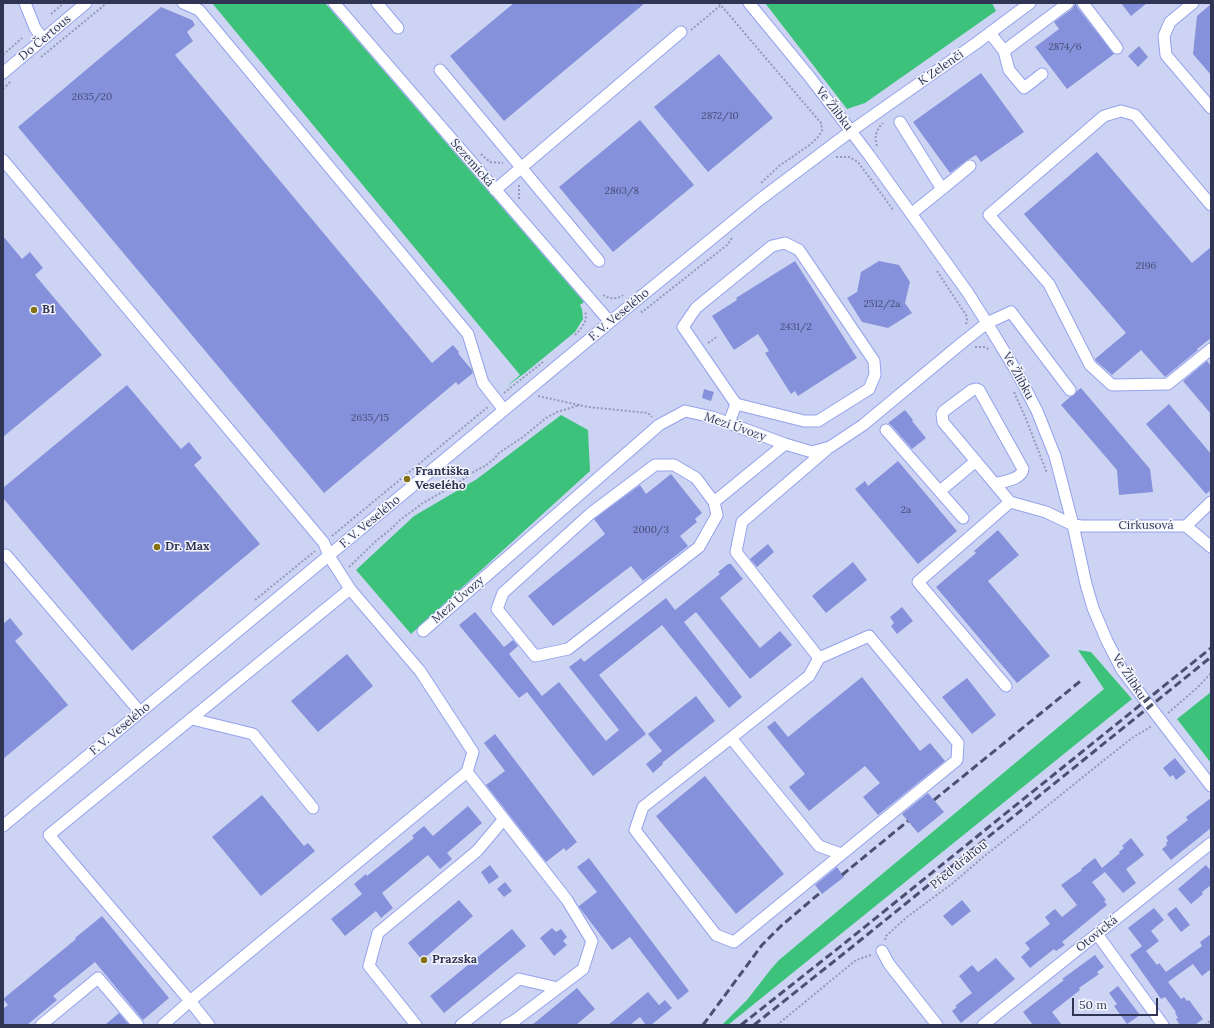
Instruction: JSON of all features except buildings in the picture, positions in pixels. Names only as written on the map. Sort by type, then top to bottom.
[{"type":"street","points":[[25,3],[35,28],[43,39]]},
{"type":"street","name":"Do Čertous","points":[[3,72],[86,3]]},
{"type":"street","points":[[183,3],[199,10],[468,334],[483,383],[504,410]]},
{"type":"street","name":"Sezemická","points":[[334,3],[610,322]]},
{"type":"street","points":[[377,3],[398,28]]},
{"type":"street","name":"Ve Žlíbku","points":[[749,3],[809,76],[851,131],[968,293],[1018,374],[1037,411],[1055,456],[1073,524],[1086,584],[1093,608],[1107,641],[1122,670],[1211,786]]},
{"type":"street","name":"K Zelenči","points":[[851,131],[1030,3]]},
{"type":"street","points":[[1004,51],[1068,3]]},
{"type":"street","points":[[1082,3],[1117,48]]},
{"type":"street","points":[[1192,3],[1170,22],[1164,36],[1166,56],[1211,108]]},
{"type":"street","points":[[495,190],[681,32]]},
{"type":"street","points":[[990,33],[1004,51],[1009,70],[1024,88],[1042,74]]},
{"type":"street","points":[[440,70],[517,171],[599,261]]},
{"type":"street","points":[[1211,205],[1135,116],[1121,111],[1104,116],[989,215],[1049,284],[1090,365],[1112,385],[1168,384],[1211,350]]},
{"type":"street","points":[[900,122],[942,189]]},
{"type":"street","name":"F. V. Veselého","points":[[3,826],[633,303],[758,201],[851,131]]},
{"type":"street","points":[[3,160],[324,543],[340,576],[350,590],[420,671],[473,752],[467,772],[162,1025]]},
{"type":"street","points":[[911,214],[970,166]]},
{"type":"street","points":[[785,243],[799,250],[874,361],[875,375],[869,389],[818,421],[804,421],[736,404],[683,326],[696,308],[707,298],[772,246],[785,243]]},
{"type":"street","name":"Mezi Úvozy","points":[[423,631],[659,425],[685,411],[712,417],[785,444],[812,452],[830,447],[863,425],[987,323],[1011,312],[1070,390]]},
{"type":"street","points":[[995,484],[1020,476],[1023,469],[979,390],[976,389],[968,392],[944,411],[942,414],[943,422],[1010,502],[918,582],[1006,686]]},
{"type":"street","points":[[729,423],[736,404]]},
{"type":"street","points":[[886,430],[963,518]]},
{"type":"street","points":[[714,502],[785,444]]},
{"type":"street","points":[[820,658],[736,552],[742,522],[830,447]]},
{"type":"street","points":[[940,492],[976,461]]},
{"type":"street","points":[[655,465],[674,466],[696,478],[714,502],[717,515],[699,547],[568,650],[535,656],[497,609],[503,593],[508,588],[590,514],[655,465]]},
{"type":"street","name":"Cirkusová","points":[[1010,502],[1046,512],[1073,524],[1082,526],[1186,526],[1211,546]]},
{"type":"street","points":[[1186,526],[1211,502]]},
{"type":"street","points":[[6,555],[140,712]]},
{"type":"street","points":[[209,1025],[49,835],[350,590]]},
{"type":"street","points":[[869,636],[958,743],[957,760],[734,942],[716,935],[635,830],[643,807],[809,676],[820,658],[869,636]]},
{"type":"street","points":[[192,719],[253,734],[313,808]]},
{"type":"street","points":[[731,738],[818,846],[841,854]]},
{"type":"street","points":[[467,772],[567,900],[592,941],[583,969],[514,1021],[506,1025]]},
{"type":"street","points":[[416,1025],[369,966],[378,933],[477,851],[504,819]]},
{"type":"street","name":"Otovická","points":[[983,1025],[1211,843]]},
{"type":"street","points":[[1097,934],[1163,1025]]},
{"type":"street","points":[[882,951],[889,964],[937,1025]]},
{"type":"street","points":[[41,1025],[98,978],[138,1025]]},
{"type":"street","points":[[461,1025],[519,980],[558,988]]},
{"type":"path","points":[[51,14],[64,3]]},
{"type":"path","points":[[71,33],[107,3]]},
{"type":"path","points":[[681,32],[688,33],[720,4],[822,123],[822,131],[811,144],[779,166],[758,186]]},
{"type":"path","points":[[3,55],[22,38]]},
{"type":"path","points":[[479,153],[490,162],[503,163],[517,171],[520,185],[518,200]]},
{"type":"path","points":[[831,159],[837,156],[849,157],[858,162],[895,213]]},
{"type":"path","points":[[633,303],[642,312],[727,245],[735,234]]},
{"type":"path","points":[[937,270],[966,315],[968,320],[966,326]]},
{"type":"path","points":[[575,335],[585,322],[586,314],[583,308],[591,301],[600,294],[612,299],[619,298],[626,293]]},
{"type":"path","points":[[974,347],[985,347],[990,350],[993,356]]},
{"type":"path","points":[[252,603],[545,360]]},
{"type":"path","points":[[1013,391],[1026,419],[1048,478]]},
{"type":"path","points":[[525,392],[535,396],[580,405],[648,413],[659,425]]},
{"type":"path","points":[[340,576],[377,540],[423,503],[458,483],[490,462],[499,453],[523,437],[546,418],[557,412],[580,405]]},
{"type":"path","name":"Před dráhou","points":[[882,951],[886,936],[907,917],[953,883],[1132,738],[1159,720],[1197,688],[1211,673]]},
{"type":"path","points":[[777,1025],[856,960],[882,951]]},
{"type":"path","points":[[1204,1025],[1211,1020]]},
{"type":"green space","points":[[212,3],[325,3],[584,302],[580,305],[583,319],[575,332],[506,387],[520,375]]},
{"type":"green space","points":[[765,3],[992,3],[996,11],[865,103],[847,109]]},
{"type":"green space","points":[[561,415],[588,430],[590,471],[411,634],[356,570],[414,516],[477,479]]},
{"type":"green space","points":[[1078,650],[1091,652],[1132,699],[728,1025],[722,1025],[747,1000],[779,960],[1104,689]]},
{"type":"green space","points":[[1211,692],[1211,763],[1177,719]]},
{"type":"railway","points":[[741,1025],[1211,648]]},
{"type":"railway","points":[[754,1025],[1211,657]]},
{"type":"railway","points":[[934,800],[1083,679]]},
{"type":"railway","points":[[842,875],[908,821]]},
{"type":"railway","points":[[703,1025],[762,945],[781,926],[821,892]]},
{"type":"place","name":"B1","points":[[34,310]]},
{"type":"place","name":"Františka Veselého","points":[[407,479]]},
{"type":"place","name":"Dr. Max","points":[[157,547]]},
{"type":"place","name":"Prazska","points":[[424,960]]}]
